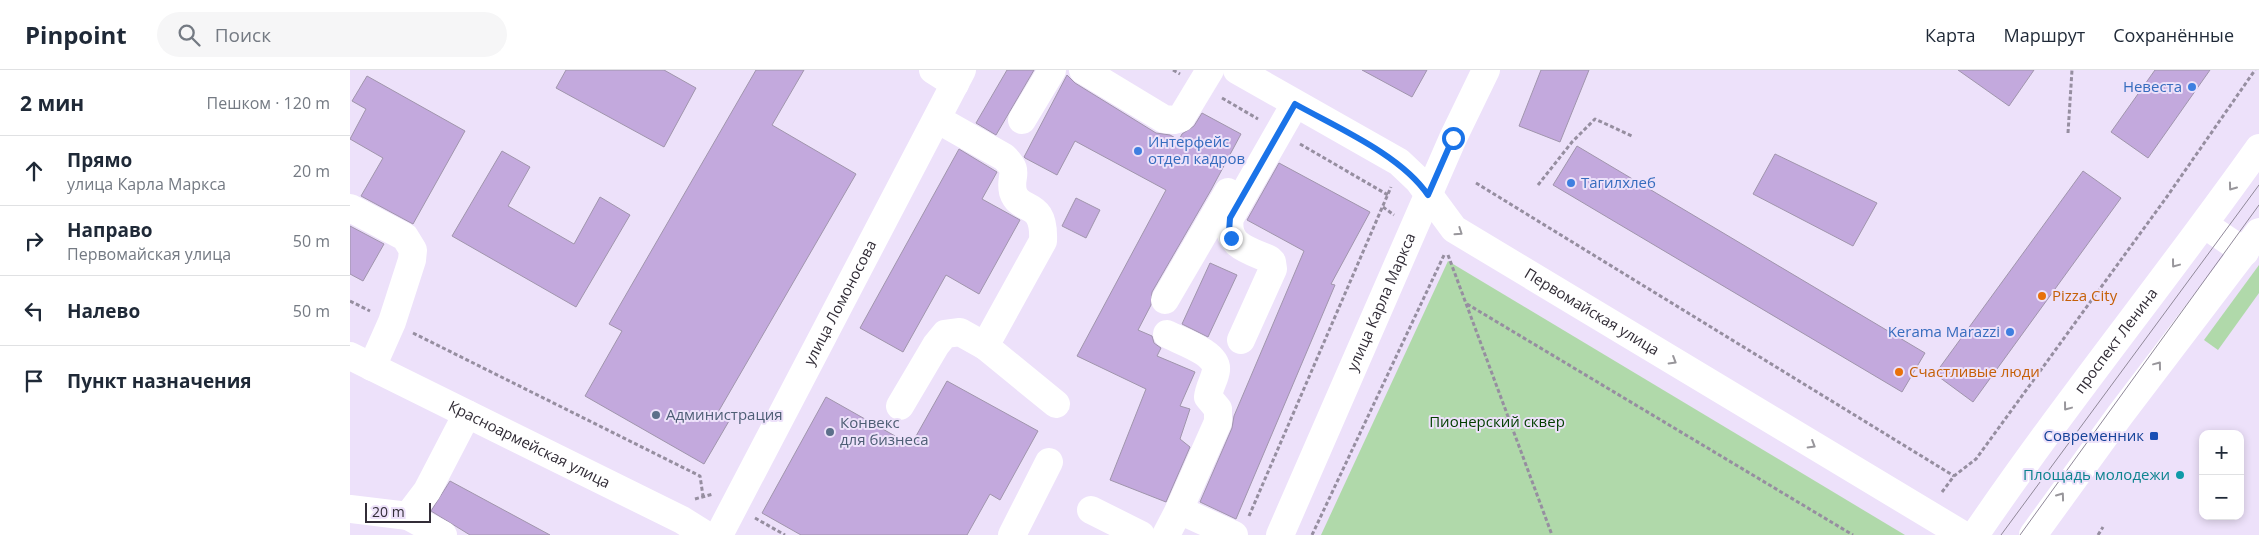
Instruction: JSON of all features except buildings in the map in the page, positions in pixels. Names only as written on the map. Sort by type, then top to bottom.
[{"type":"street","points":[[1022,120],[1052,70]]},
{"type":"street","points":[[1083,70],[1164,119],[1174,120],[1181,118],[1210,70]]},
{"type":"street","name":"Первомайская улица","points":[[1237,70],[1399,162],[1418,180],[1454,229],[1963,535]]},
{"type":"street","name":"улица Карла Маркса","points":[[1280,535],[1428,195],[1486,70]]},
{"type":"street","name":"улица Ломоносова","points":[[718,535],[937,119],[950,75]]},
{"type":"street","points":[[1165,300],[1289,101]]},
{"type":"street","points":[[1241,340],[1273,268],[1272,262],[1269,259],[1236,243],[1229,232],[1230,218],[1289,101]]},
{"type":"street","points":[[937,119],[1004,157],[1012,165],[1014,174],[1013,192],[1019,201],[1039,214],[1042,221],[1043,241],[985,346]]},
{"type":"street","name":"проспект Ленина","points":[[1975,535],[2020,469],[2205,225],[2259,148]]},
{"type":"street","points":[[350,208],[405,237],[413,250],[412,260],[392,322],[361,361]]},
{"type":"street","points":[[2033,535],[2120,415],[2252,242],[2205,225]]},
{"type":"street","points":[[900,406],[936,345],[945,334],[960,332],[985,346],[1056,404]]},
{"type":"street","points":[[1166,535],[1218,422],[1218,409],[1208,397],[1216,362],[1207,354],[1167,334]]},
{"type":"street","name":"Красноармейская улица","points":[[361,361],[673,516],[706,535]]},
{"type":"street","points":[[408,516],[427,491],[467,414]]},
{"type":"street","points":[[1012,535],[1049,462]]},
{"type":"street","points":[[350,509],[408,516],[443,535]]},
{"type":"street","points":[[1091,510],[1141,535]]},
{"type":"street","points":[[1179,510],[1241,526]]},
{"type":"path","points":[[2068,132],[2072,70]]},
{"type":"path","points":[[1942,492],[1954,476],[1976,459],[2166,198],[2255,70]]},
{"type":"path","points":[[1538,185],[1572,142],[1595,119],[1632,136]]},
{"type":"path","points":[[1241,526],[1383,207],[1399,162]]},
{"type":"path","points":[[1476,183],[1954,476]]},
{"type":"path","points":[[1312,535],[1446,250],[1552,535]]},
{"type":"path","points":[[350,301],[700,476],[702,496]]},
{"type":"path","points":[[1467,304],[1853,535]]},
{"type":"path","points":[[734,506],[785,535]]},
{"type":"path","points":[[2098,535],[2103,527]]},
{"type":"green space","name":"Пионерский сквер","points":[[1448,261],[1905,535],[1321,535]]},
{"type":"green space","points":[[2259,265],[2259,293],[2218,350],[2204,340]]},
{"type":"tram line","points":[[2001,535],[2259,185]]},
{"type":"tram line","points":[[2020,535],[2259,205]]},
{"type":"place","name":"Невеста","points":[[2192,87]]},
{"type":"place","name":"Интерфейс отдел кадров","points":[[1138,151]]},
{"type":"place","name":"Тагилхлеб","points":[[1571,183]]},
{"type":"place","name":"Pizza City","points":[[2042,296]]},
{"type":"place","name":"Kerama Marazzi","points":[[2010,332]]},
{"type":"place","name":"Счастливые люди","points":[[1899,372]]},
{"type":"place","name":"Администрация","points":[[656,415]]},
{"type":"place","name":"Конвекс для бизнеса","points":[[830,432]]},
{"type":"place","name":"Современник","points":[[2154,436]]},
{"type":"place","name":"Площадь молодежи","points":[[2180,475]]},
{"type":"route","points":[[1231,238],[1229,232],[1230,218],[1295,104],[1399,162],[1418,180],[1428,195],[1453,138]]}]
